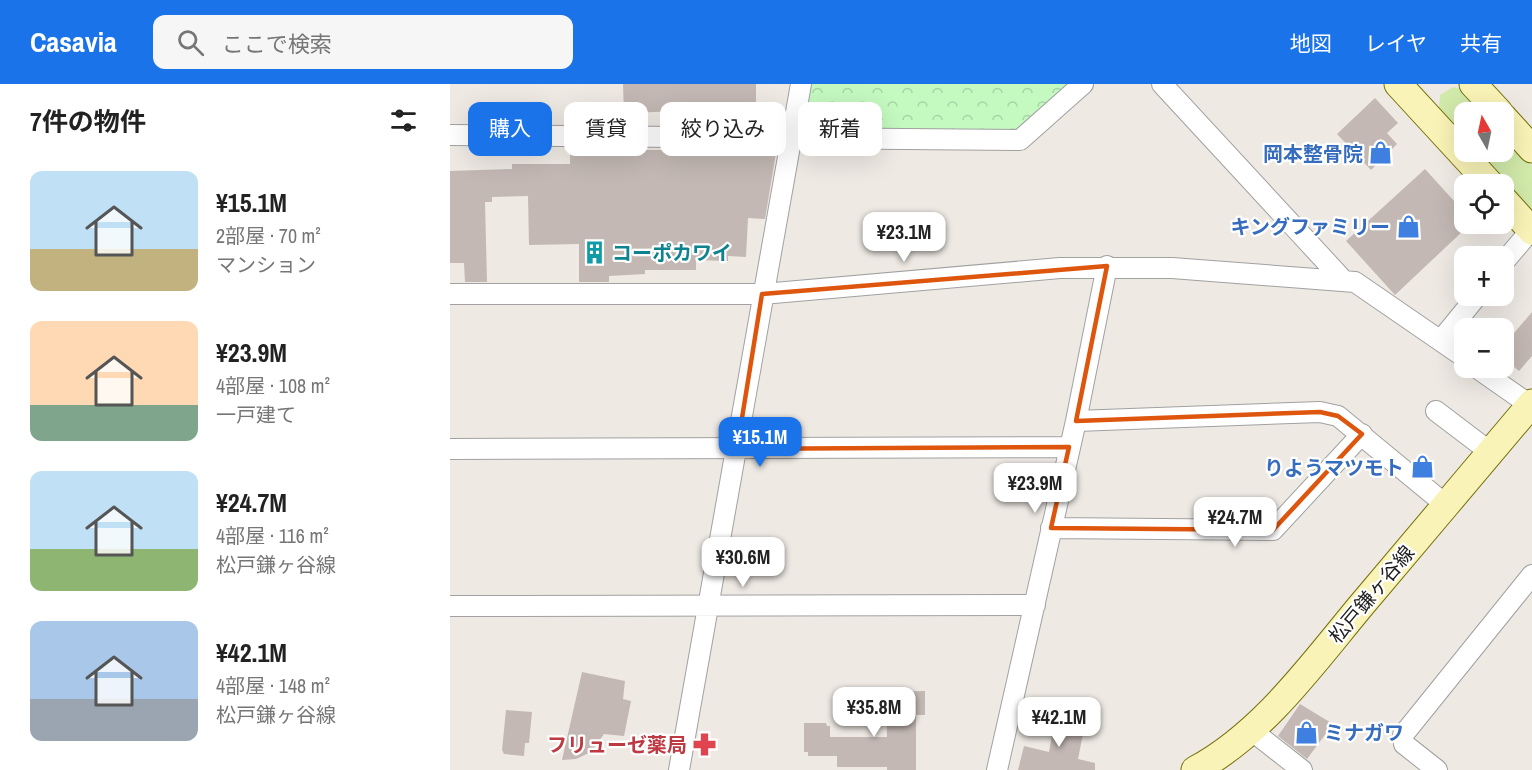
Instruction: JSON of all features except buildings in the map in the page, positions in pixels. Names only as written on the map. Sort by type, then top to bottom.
[{"type":"main road","points":[[1398,84],[1481,174]]},
{"type":"main road","points":[[1473,84],[1490,102]]},
{"type":"main road","points":[[1514,129],[1532,149]]},
{"type":"main road","points":[[1514,211],[1532,230]]},
{"type":"main road","name":"松戸鎌ヶ谷線","points":[[1195,770],[1221,756],[1251,730],[1319,656],[1531,404]]},
{"type":"street","points":[[679,770],[801,84]]},
{"type":"street","points":[[450,135],[1020,140],[1083,84]]},
{"type":"street","points":[[1162,84],[1344,281]]},
{"type":"street","points":[[1514,250],[1532,230]]},
{"type":"street","points":[[997,770],[1076,421],[1107,266]]},
{"type":"street","points":[[450,294],[762,294],[1107,266],[1355,282],[1454,350]]},
{"type":"street","points":[[1441,340],[1469,306]]},
{"type":"street","points":[[1493,378],[1531,404]]},
{"type":"street","points":[[1436,411],[1490,452]]},
{"type":"street","points":[[1076,421],[1320,412],[1338,416],[1446,505]]},
{"type":"street","points":[[1051,528],[1273,530],[1362,434]]},
{"type":"street","points":[[450,449],[1069,447]]},
{"type":"street","points":[[1437,770],[1404,744],[1403,735],[1532,575]]},
{"type":"street","points":[[450,606],[1035,605]]},
{"type":"street","points":[[1251,730],[1302,770]]},
{"type":"highlighted area","points":[[1107,266],[1076,421],[1320,412],[1338,416],[1362,434],[1273,530],[1051,528],[1069,447],[737,449],[762,294]]},
{"type":"green space","points":[[801,84],[1083,84],[1020,140],[882,139],[882,102],[798,102],[798,138],[791,138]]},
{"type":"green space","points":[[1453,87],[1461,89],[1474,102],[1454,102],[1454,125],[1439,109],[1440,95]]},
{"type":"green space","points":[[1514,146],[1532,166],[1532,210],[1514,191],[1514,174],[1498,174],[1487,162],[1514,162]]},
{"type":"place","name":"岡本整骨院","points":[[1381,153]]},
{"type":"place","name":"キングファミリー","points":[[1408,226]]},
{"type":"place","name":"コーポカワイ","points":[[594,252]]},
{"type":"place","name":"りようマツモト","points":[[1422,467]]},
{"type":"place","name":"ミナガワ","points":[[1306,732]]},
{"type":"place","name":"フリューゼ薬局","points":[[705,744]]}]
